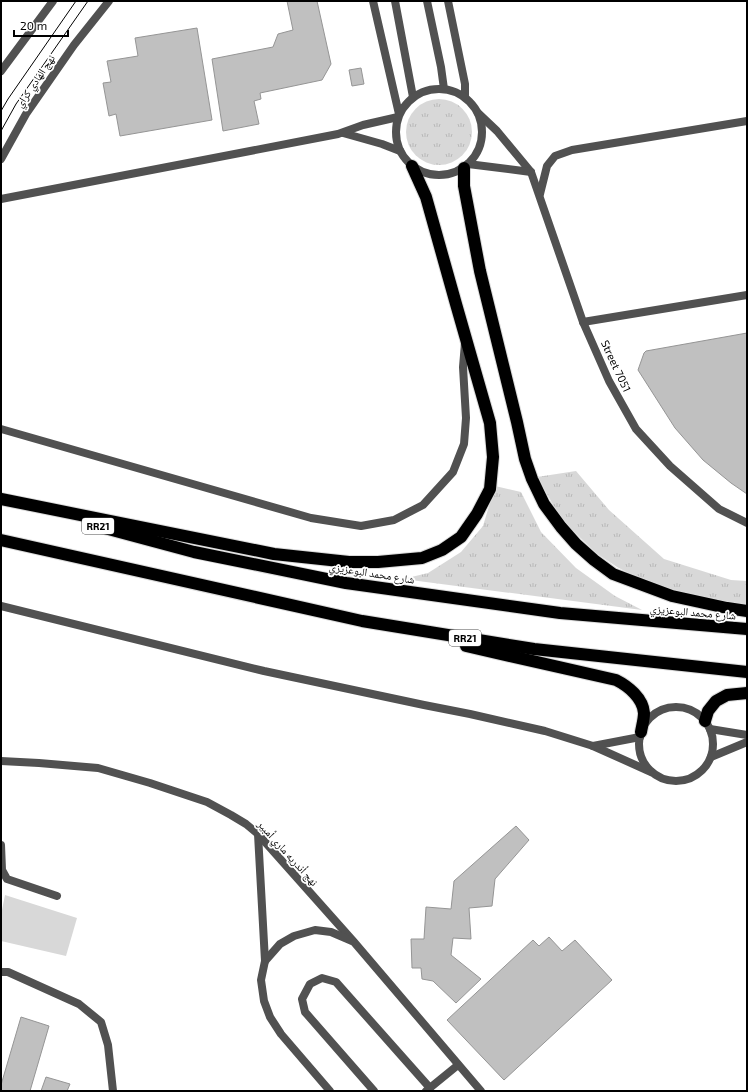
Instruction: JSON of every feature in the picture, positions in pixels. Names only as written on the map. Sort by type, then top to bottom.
[{"type":"highway","points":[[1,500],[274,554],[349,562],[378,562],[422,558],[442,550],[461,537],[478,514],[490,489],[493,457],[490,423],[426,197],[412,166]]},
{"type":"highway","points":[[466,166],[464,186],[482,279],[525,459],[532,479],[544,504],[576,544],[613,574],[672,596],[727,608],[747,610]]},
{"type":"highway","name":"شارع محمد البوعزيزي","points":[[1,500],[194,552],[346,583],[560,613],[747,629]]},
{"type":"highway","name":"RR21","points":[[1,540],[362,622],[534,649],[747,672]]},
{"type":"highway","points":[[362,622],[616,680],[625,684],[639,699],[644,712],[640,734]]},
{"type":"highway","points":[[708,725],[708,711],[716,702],[727,695],[747,693]]},
{"type":"street","points":[[1,71],[53,1]]},
{"type":"street","name":"نهج الهادي كراي","points":[[1,159],[30,108],[74,45],[109,1]]},
{"type":"street","points":[[373,1],[399,116]]},
{"type":"street","points":[[395,1],[413,97]]},
{"type":"street","points":[[427,1],[441,67],[444,89]]},
{"type":"street","points":[[448,1],[465,84],[465,97]]},
{"type":"street","points":[[433,89],[444,89],[465,97],[473,104],[478,113],[483,131],[479,150],[466,166],[446,175],[428,174],[412,166],[400,151],[396,140],[396,129],[399,116],[405,105],[413,97],[422,92],[433,89]]},
{"type":"street","name":"Street 7051","points":[[478,113],[497,130],[531,172],[584,322],[609,381],[636,429],[670,466],[719,509],[747,523]]},
{"type":"street","points":[[1,199],[343,133],[363,125],[399,116]]},
{"type":"street","points":[[540,196],[547,166],[556,156],[572,150],[747,120]]},
{"type":"street","points":[[343,133],[382,144],[400,151]]},
{"type":"street","points":[[466,166],[531,172]]},
{"type":"street","points":[[584,322],[747,295]]},
{"type":"street","points":[[1,429],[311,518],[361,526],[394,520],[423,505],[452,472],[464,444],[466,418],[464,367],[465,337]]},
{"type":"street","points":[[1,606],[264,671],[470,714],[537,730],[593,746],[651,772],[663,780],[678,782],[692,778],[704,770],[711,757],[714,743],[708,725],[701,717],[689,709],[674,707],[660,711],[648,719],[640,734],[639,746],[642,760],[651,772]]},
{"type":"street","points":[[708,725],[747,735]]},
{"type":"street","points":[[593,746],[640,734]]},
{"type":"street","points":[[711,757],[747,742]]},
{"type":"street","name":"نهج أندريه ماري أمبير","points":[[1,762],[39,763],[98,768],[207,802],[246,824],[258,834],[354,942],[481,1091]]},
{"type":"street","points":[[258,834],[264,961],[261,980],[264,1001],[270,1017],[281,1034],[330,1091]]},
{"type":"street","points":[[1,845],[2,870],[6,879],[57,896]]},
{"type":"street","points":[[264,961],[280,944],[294,936],[315,930],[331,932],[354,942]]},
{"type":"street","points":[[1,972],[8,972],[79,1004],[101,1022],[108,1045],[113,1091]]},
{"type":"street","points":[[374,1091],[305,1012],[302,999],[310,984],[322,978],[336,982],[428,1089],[458,1065]]},
{"type":"green space","points":[[433,99],[445,99],[452,101],[463,108],[470,119],[472,132],[470,145],[463,156],[452,163],[445,165],[433,165],[426,163],[415,156],[408,145],[406,138],[406,126],[408,119],[415,108],[426,101]]},
{"type":"green space","points":[[576,471],[609,510],[664,559],[731,580],[747,581],[747,606],[676,593],[638,578],[617,567],[596,553],[562,520],[537,477]]},
{"type":"green space","points":[[495,486],[521,492],[541,532],[576,568],[615,596],[642,610],[403,579],[428,573],[461,552],[483,526]]},
{"type":"green space","points":[[5,895],[77,918],[66,956],[1,941],[1,915]]},
{"type":"building","points":[[287,1],[317,1],[331,64],[322,80],[260,93],[261,99],[254,101],[259,124],[223,131],[212,59],[273,47],[278,34],[293,30]]},
{"type":"building","points":[[197,28],[212,120],[120,136],[116,114],[109,116],[103,83],[111,82],[107,61],[138,56],[135,38]]},
{"type":"building","points":[[361,68],[364,84],[352,86],[349,70]]},
{"type":"building","points":[[747,333],[747,494],[703,460],[675,428],[638,370],[646,351]]},
{"type":"building","points":[[516,826],[529,840],[495,879],[492,906],[469,908],[471,939],[453,938],[451,955],[481,979],[456,1003],[433,981],[422,979],[421,968],[412,968],[411,939],[424,939],[426,907],[451,909],[454,881]]},
{"type":"building","points":[[549,937],[562,951],[575,940],[612,980],[504,1080],[447,1020],[533,940],[539,946]]},
{"type":"building","points":[[21,1017],[49,1026],[30,1091],[1,1091],[1,1085]]},
{"type":"building","points":[[46,1077],[70,1084],[67,1091],[41,1091]]},
{"type":"tram line","points":[[1,111],[76,1]]},
{"type":"tram line","points":[[1,131],[16,104],[88,1]]}]
